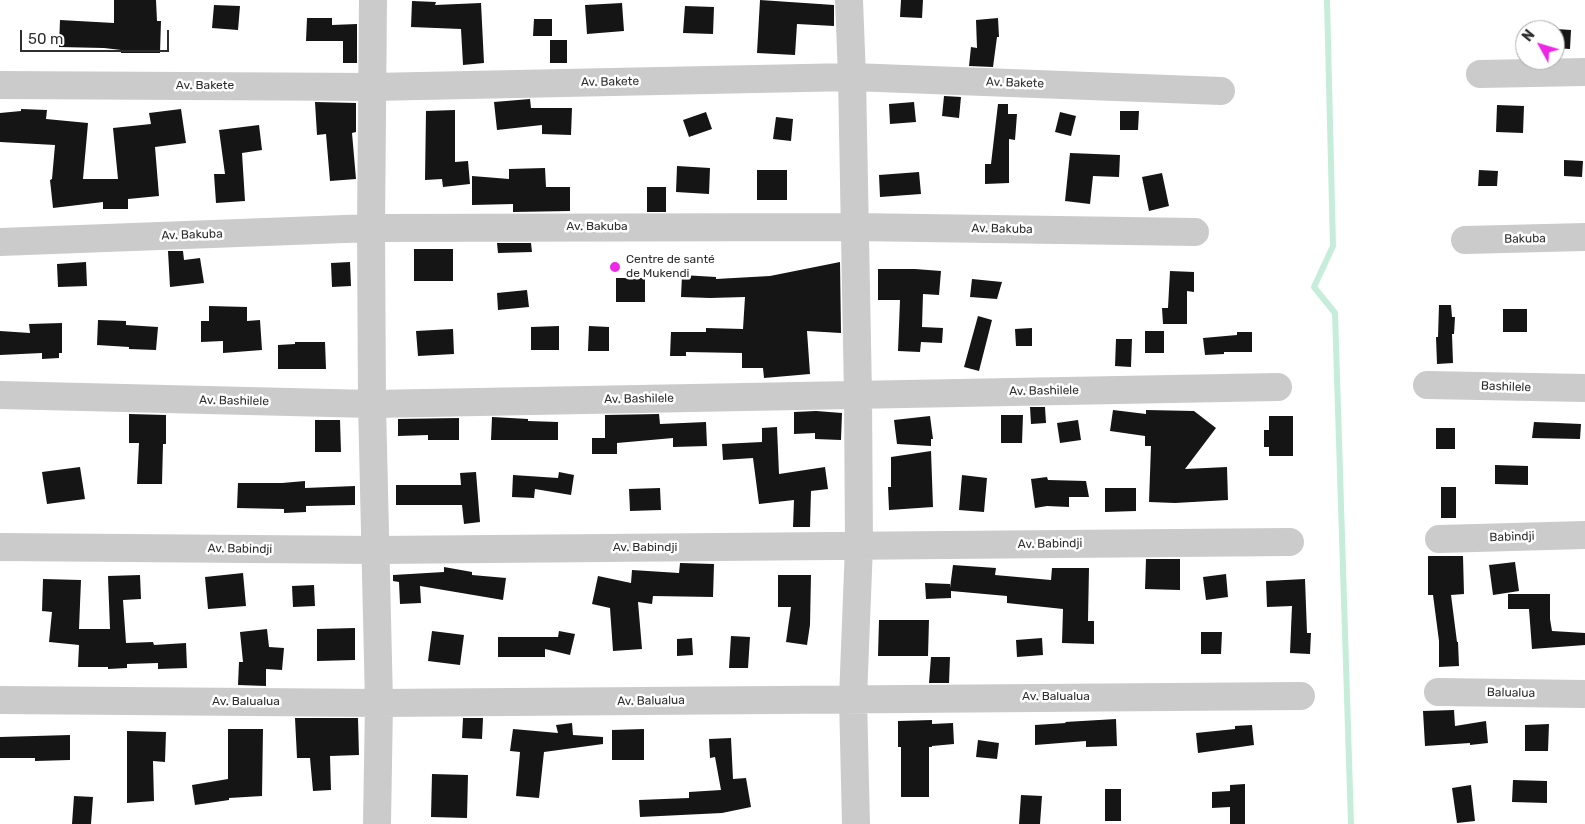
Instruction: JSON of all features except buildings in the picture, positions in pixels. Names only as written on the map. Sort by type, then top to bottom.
[{"type":"street","points":[[373,0],[371,228],[372,404],[379,703],[377,824]]},
{"type":"street","points":[[849,0],[858,395],[858,546],[853,698],[856,824]]},
{"type":"street","points":[[1480,74],[1585,72]]},
{"type":"street","name":"Av. Bakete","points":[[0,85],[372,87],[852,77],[1220,91]]},
{"type":"street","name":"Av. Bakuba","points":[[0,242],[371,228],[854,227],[1195,232]]},
{"type":"street","name":"Bakuba","points":[[1465,240],[1585,237]]},
{"type":"street","name":"Bashilele","points":[[1427,385],[1585,388]]},
{"type":"street","name":"Av. Bashilele","points":[[0,395],[372,404],[1278,387]]},
{"type":"street","name":"Babindji","points":[[1439,539],[1585,536]]},
{"type":"street","name":"Av. Babindji","points":[[0,547],[376,550],[1290,542]]},
{"type":"street","name":"Balualua","points":[[1438,692],[1585,694]]},
{"type":"street","name":"Av. Balualua","points":[[0,700],[379,703],[1302,696]]},
{"type":"waterway","points":[[1327,0],[1333,246],[1314,287],[1335,313],[1351,824]]},
{"type":"place","name":"Centre de santé de Mukendi","points":[[615,267]]}]
